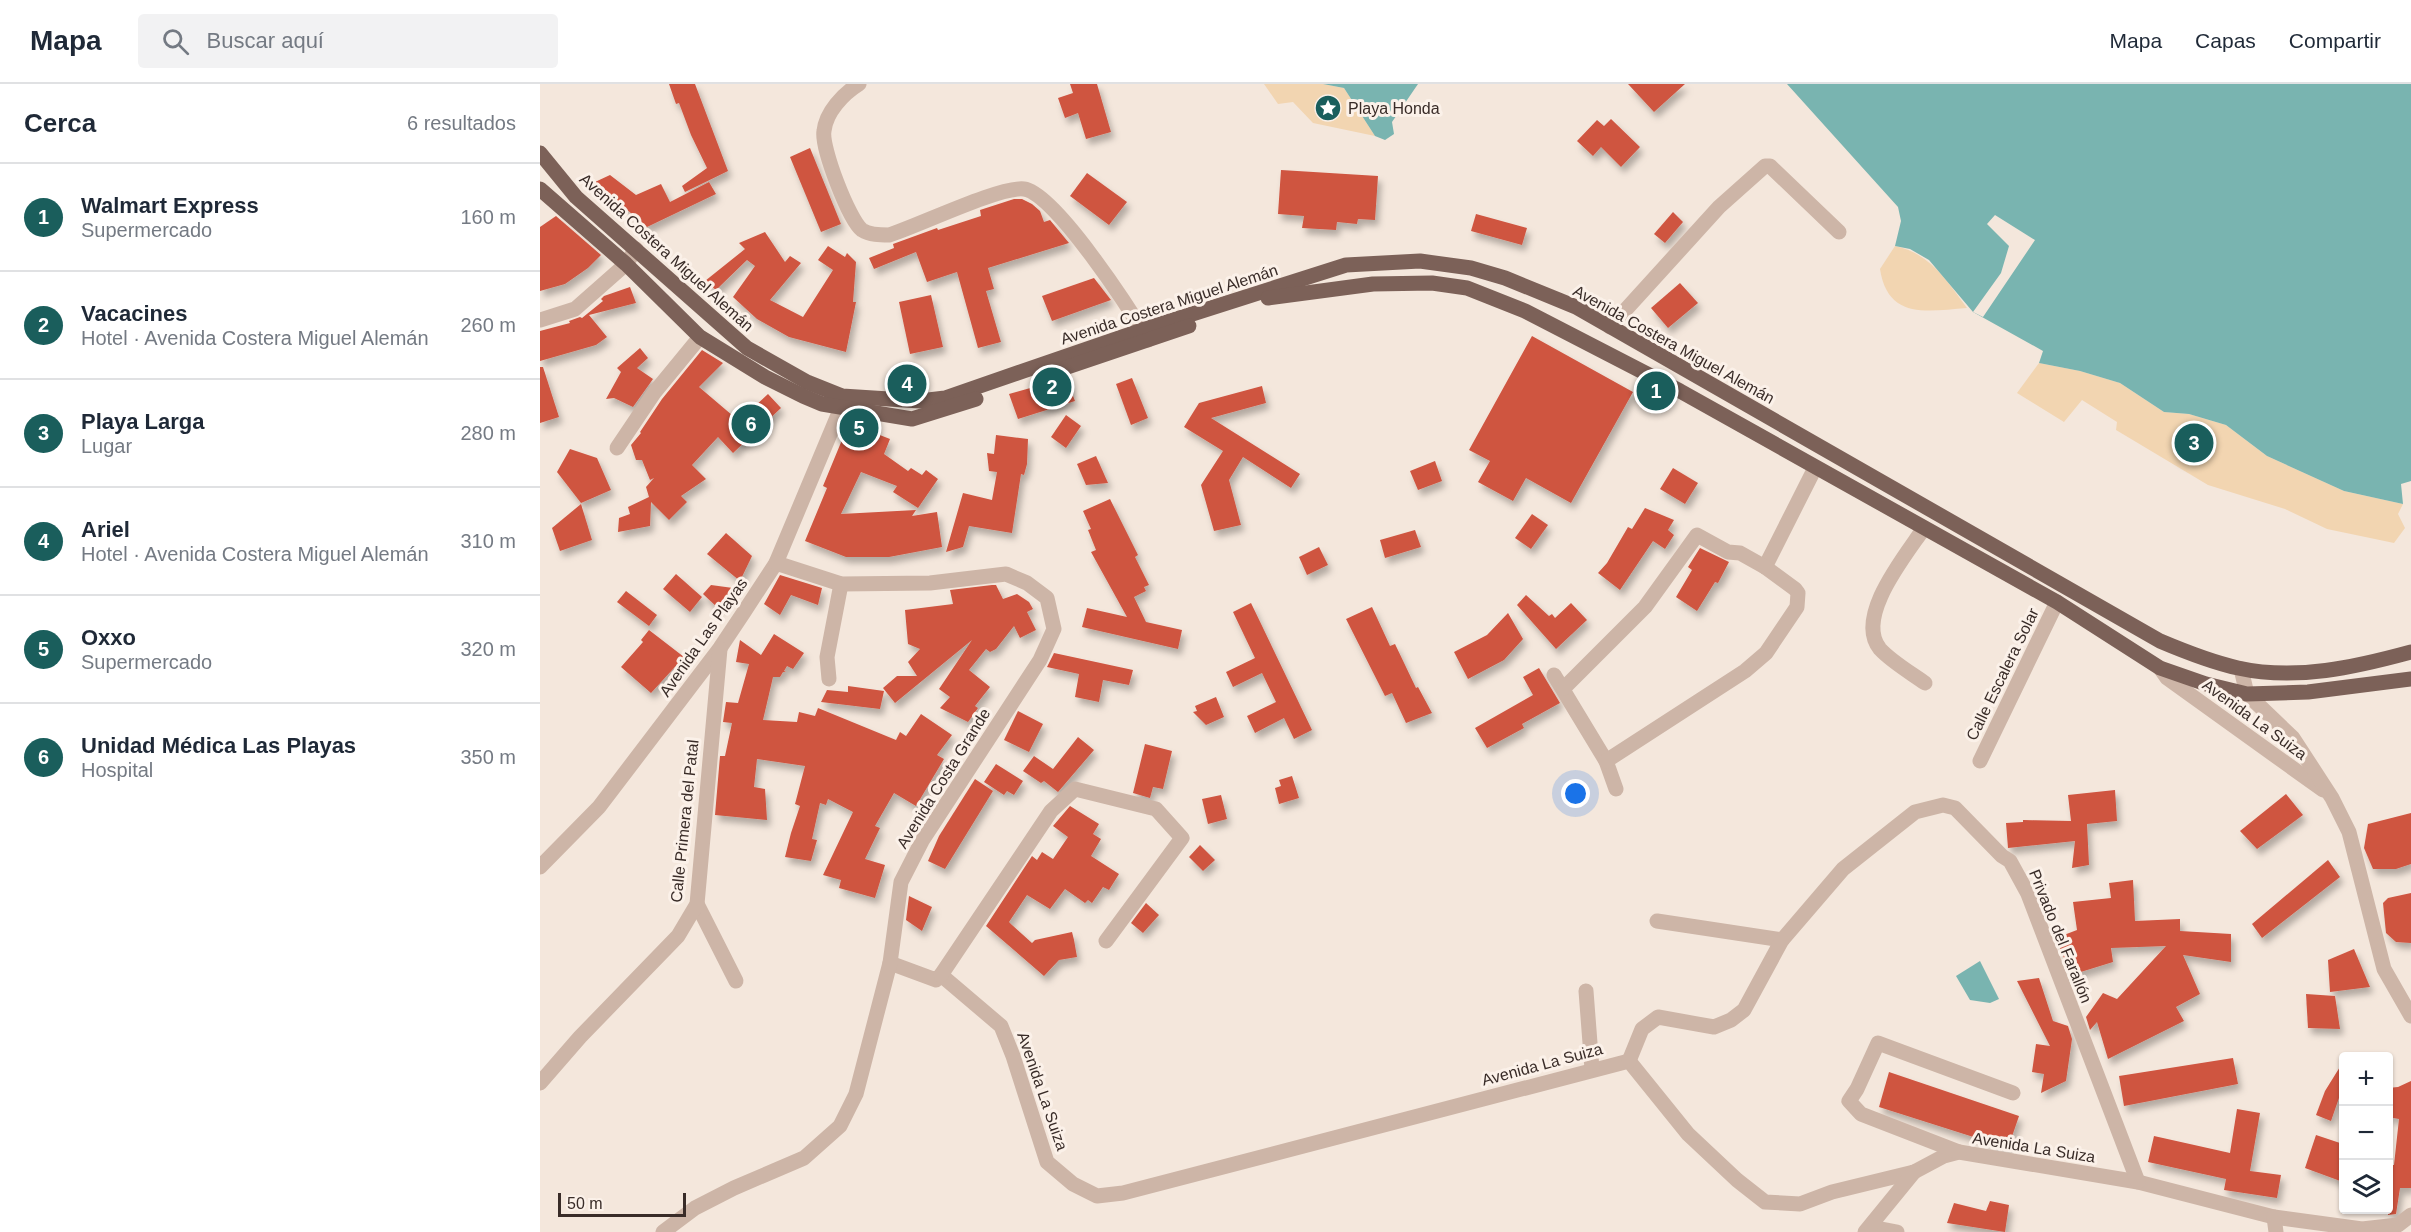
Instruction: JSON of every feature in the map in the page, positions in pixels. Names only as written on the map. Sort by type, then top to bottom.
[{"type":"main road","name":"Avenida Costera Miguel Alemán","points":[[540,153],[576,197],[718,325],[747,348],[842,402]]},
{"type":"main road","name":"Avenida Costera Miguel Alemán","points":[[540,189],[626,264],[700,337],[765,377],[822,404],[945,398],[1272,297],[1373,284],[1432,283],[1467,288],[1525,311],[1670,385],[2057,602],[2160,668],[2205,684],[2247,694],[2353,688],[2411,679]]},
{"type":"main road","name":"Avenida Costera Miguel Alemán","points":[[1145,335],[1346,265],[1420,261],[1471,268],[1505,278],[1576,308],[2160,641],[2204,659],[2241,669],[2302,673],[2355,667],[2411,652]]},
{"type":"street","points":[[859,84],[848,91],[834,108],[823,132],[824,145],[847,205],[862,230],[873,234],[889,235],[995,195],[1024,189],[1042,197],[1049,204],[1107,274],[1145,335]]},
{"type":"street","points":[[1610,327],[1719,207],[1765,166],[1770,166],[1839,232]]},
{"type":"street","points":[[540,320],[576,309],[626,264],[636,249]]},
{"type":"street","points":[[617,448],[636,423],[654,393],[700,337]]},
{"type":"street","name":"Avenida Las Playas","points":[[540,867],[599,807],[720,648],[776,563],[842,402]]},
{"type":"street","points":[[1765,567],[1815,468]]},
{"type":"street","points":[[1924,528],[1878,599],[1873,620],[1875,638],[1880,648],[1925,683]]},
{"type":"street","points":[[1564,688],[1645,607],[1698,535],[1728,552],[1740,553],[1765,567],[1798,593],[1797,607],[1766,653],[1745,671],[1606,761]]},
{"type":"street","name":"Avenida Costa Grande","points":[[663,1232],[695,1208],[804,1158],[840,1126],[856,1094],[890,963],[901,882],[922,841],[1040,660],[1054,629],[1047,598],[1027,583],[1006,573],[930,583],[841,584],[776,563]]},
{"type":"street","points":[[829,679],[827,657],[841,584]]},
{"type":"street","name":"Calle Escalera Solar","points":[[1980,761],[2057,602]]},
{"type":"street","name":"Calle Primera del Patal","points":[[540,1083],[678,936],[697,904],[720,648]]},
{"type":"street","name":"Avenida La Suiza","points":[[2160,668],[2167,678],[2332,798]]},
{"type":"street","points":[[2241,669],[2247,694]]},
{"type":"street","points":[[1554,675],[1564,688],[1606,761],[1616,789]]},
{"type":"street","name":"Avenida La Suiza","points":[[2247,694],[2293,738],[2332,798],[2349,832],[2384,969],[2411,1016]]},
{"type":"street","points":[[890,963],[936,980],[1051,811],[1075,789],[1156,809],[1182,838],[1106,941]]},
{"type":"street","name":"Privado del Farallón","points":[[1629,1060],[1642,1029],[1658,1017],[1714,1027],[1744,1010],[1782,940],[1843,869],[1915,812],[1943,806],[1955,808],[2002,856],[2010,861],[2028,894],[2138,1182]]},
{"type":"street","points":[[697,904],[736,981]]},
{"type":"street","points":[[1657,921],[1782,940]]},
{"type":"street","name":"Avenida La Suiza","points":[[941,975],[1001,1026],[1047,1162],[1073,1184],[1097,1196],[1124,1193],[1629,1060],[1688,1134],[1737,1180],[1765,1202],[1800,1204],[1832,1192],[1914,1172],[1944,1156],[1959,1152],[2138,1182],[2275,1225],[2362,1229],[2398,1225],[2411,1215]]},
{"type":"street","points":[[1586,991],[1592,1069]]},
{"type":"street","points":[[1959,1152],[1861,1114],[1849,1101],[1857,1089],[1878,1042],[2013,1093]]},
{"type":"street","points":[[1868,1229],[1914,1172]]},
{"type":"street","points":[[1868,1229],[1897,1232]]},
{"type":"sand","name":"Playa Honda","points":[[1264,84],[1323,84],[1344,88],[1375,136],[1313,123],[1293,102],[1278,104]]},
{"type":"sand","points":[[1895,246],[1918,255],[1928,262],[1945,278],[1967,308],[1924,310],[1900,305],[1891,297],[1884,285],[1880,269]]},
{"type":"sand","points":[[2039,363],[2080,371],[2120,383],[2164,412],[2189,414],[2226,425],[2267,456],[2344,491],[2403,504],[2398,514],[2405,528],[2394,543],[2327,529],[2285,509],[2208,485],[2116,430],[2117,422],[2082,400],[2064,422],[2017,393]]},
{"type":"water","points":[[1323,84],[1418,84],[1392,122],[1394,134],[1385,140],[1375,136],[1344,88]]},
{"type":"water","points":[[1787,84],[2411,84],[2411,481],[2401,484],[2403,504],[2344,491],[2267,456],[2226,425],[2189,414],[2164,412],[2120,383],[2080,371],[2039,363],[2043,351],[1973,312],[1929,260],[1910,249],[1895,246],[1901,221],[1898,207]]},
{"type":"water","points":[[1980,961],[1999,999],[1990,1003],[1970,1000],[1956,976]]},
{"type":"pier","points":[[1995,215],[2035,240],[1983,317],[1973,312],[2001,273],[2009,246],[1987,224]]},
{"type":"building","points":[[669,84],[695,84],[728,171],[685,192],[682,186],[707,168],[679,103],[676,104]]},
{"type":"building","points":[[1070,84],[1097,84],[1111,132],[1086,139],[1078,113],[1065,118],[1058,98],[1073,93]]},
{"type":"building","points":[[1628,84],[1685,84],[1654,112]]},
{"type":"building","points":[[1611,119],[1640,147],[1621,167],[1601,147],[1593,156],[1577,141],[1597,120],[1604,126]]},
{"type":"building","points":[[810,148],[841,224],[821,232],[790,157]]},
{"type":"building","points":[[1281,170],[1378,176],[1375,220],[1358,219],[1357,224],[1337,222],[1336,230],[1302,228],[1304,216],[1278,214]]},
{"type":"building","points":[[1087,173],[1127,202],[1109,225],[1070,196]]},
{"type":"building","points":[[610,175],[636,195],[661,184],[670,202],[709,182],[716,194],[647,227],[595,182]]},
{"type":"building","points":[[1014,199],[1022,199],[1032,204],[1040,211],[1044,222],[1050,220],[1069,243],[988,268],[994,289],[986,291],[1001,342],[978,348],[957,272],[927,282],[916,252],[874,269],[869,258],[894,248],[893,244],[937,228],[938,230],[981,216],[980,210]]},
{"type":"building","points":[[1673,212],[1683,222],[1665,243],[1654,234]]},
{"type":"building","points":[[1476,214],[1527,228],[1522,245],[1471,231]]},
{"type":"building","points":[[556,216],[601,255],[588,268],[565,284],[540,291],[540,227]]},
{"type":"building","points":[[765,232],[785,262],[790,256],[801,263],[770,300],[803,317],[833,270],[818,260],[828,246],[845,257],[847,253],[856,262],[853,302],[856,302],[846,352],[789,337],[757,319],[733,297],[755,266],[747,260],[716,290],[705,281],[745,249],[739,243]]},
{"type":"building","points":[[1094,278],[1111,300],[1052,321],[1042,296]]},
{"type":"building","points":[[1680,283],[1698,303],[1668,328],[1651,308]]},
{"type":"building","points":[[630,287],[636,303],[589,315],[607,337],[596,345],[540,361],[540,331],[582,318],[603,301],[601,299],[604,296]]},
{"type":"building","points":[[931,295],[943,347],[910,354],[899,302]]},
{"type":"building","points":[[1532,336],[1633,392],[1571,503],[1526,478],[1513,501],[1478,482],[1490,461],[1469,450]]},
{"type":"building","points":[[640,348],[648,358],[637,368],[653,379],[633,407],[614,398],[606,399],[621,372],[617,368]]},
{"type":"building","points":[[702,350],[723,363],[699,387],[739,421],[768,394],[781,408],[733,453],[718,437],[692,465],[706,479],[681,496],[687,502],[669,520],[651,502],[650,526],[618,532],[619,518],[630,514],[628,507],[649,497],[646,487],[654,478],[650,480],[642,460],[636,460],[631,445],[662,399]]},
{"type":"building","points":[[540,367],[543,367],[559,417],[540,423]]},
{"type":"building","points":[[1066,378],[1075,401],[1018,419],[1009,394]]},
{"type":"building","points":[[1132,378],[1148,418],[1131,425],[1116,384]]},
{"type":"building","points":[[1262,386],[1266,403],[1211,418],[1300,474],[1291,488],[1243,457],[1229,480],[1241,525],[1214,531],[1201,485],[1223,451],[1184,427],[1199,403]]},
{"type":"building","points":[[1066,415],[1081,426],[1066,448],[1051,437]]},
{"type":"building","points":[[849,423],[890,439],[884,454],[908,471],[911,468],[922,475],[926,470],[938,479],[918,508],[893,492],[897,486],[861,472],[841,514],[916,510],[912,516],[937,512],[942,547],[889,557],[846,557],[805,541],[827,488],[823,486]]},
{"type":"building","points":[[996,435],[1028,439],[1027,464],[1024,475],[1021,474],[1012,533],[969,526],[963,547],[946,552],[963,493],[992,500],[997,472],[989,471],[987,453],[994,454]]},
{"type":"building","points":[[570,449],[597,458],[611,490],[581,503],[557,472]]},
{"type":"building","points":[[1096,456],[1108,483],[1086,485],[1077,464]]},
{"type":"building","points":[[1435,461],[1442,481],[1418,490],[1410,471]]},
{"type":"building","points":[[1673,468],[1698,483],[1685,504],[1660,489]]},
{"type":"building","points":[[1110,499],[1138,555],[1135,557],[1149,585],[1144,587],[1146,591],[1134,597],[1146,622],[1182,630],[1178,649],[1082,627],[1087,608],[1127,617],[1091,552],[1096,550],[1088,530],[1091,529],[1083,511]]},
{"type":"building","points":[[581,504],[592,540],[560,551],[552,528]]},
{"type":"building","points":[[1645,508],[1674,520],[1668,530],[1674,535],[1665,549],[1653,541],[1620,590],[1598,573],[1607,563],[1628,527],[1632,529]]},
{"type":"building","points":[[1532,514],[1548,525],[1531,549],[1515,538]]},
{"type":"building","points":[[1415,530],[1421,547],[1385,558],[1380,540]]},
{"type":"building","points":[[726,533],[752,556],[740,581],[707,554]]},
{"type":"building","points":[[1319,547],[1328,565],[1307,575],[1299,557]]},
{"type":"building","points":[[1700,548],[1729,562],[1718,583],[1715,582],[1697,611],[1676,597],[1692,570],[1688,567]]},
{"type":"building","points":[[676,574],[702,597],[690,612],[663,589]]},
{"type":"building","points":[[780,575],[822,588],[818,605],[791,595],[780,615],[764,604]]},
{"type":"building","points":[[711,585],[733,588],[719,609],[703,594]]},
{"type":"building","points":[[996,585],[1003,599],[1017,594],[1029,602],[1033,609],[1027,612],[1036,630],[1020,638],[1014,626],[996,649],[990,652],[986,649],[969,670],[990,687],[975,706],[978,708],[968,722],[940,708],[950,697],[939,689],[972,640],[895,703],[883,688],[897,676],[917,676],[908,662],[920,649],[908,644],[905,610],[953,604],[950,590]]},
{"type":"building","points":[[626,591],[657,615],[649,626],[617,602]]},
{"type":"building","points":[[1526,595],[1549,616],[1552,614],[1555,618],[1571,603],[1587,620],[1556,649],[1517,605]]},
{"type":"building","points":[[1251,603],[1312,730],[1294,739],[1284,718],[1255,733],[1247,716],[1276,702],[1262,673],[1233,687],[1226,672],[1255,658],[1233,612]]},
{"type":"building","points":[[1372,607],[1390,646],[1395,644],[1416,688],[1418,687],[1432,713],[1406,723],[1392,693],[1385,696],[1346,619]]},
{"type":"building","points":[[1508,613],[1523,639],[1504,660],[1468,679],[1454,652],[1487,635]]},
{"type":"building","points":[[649,630],[684,657],[651,693],[621,667],[643,642],[641,640]]},
{"type":"building","points":[[774,634],[804,653],[793,669],[787,666],[784,671],[786,672],[783,672],[780,677],[773,677],[763,720],[797,722],[799,712],[815,716],[818,708],[896,740],[900,732],[906,736],[921,714],[952,735],[937,755],[944,759],[916,806],[894,793],[875,826],[880,828],[865,859],[885,865],[875,898],[839,888],[841,880],[823,875],[853,812],[828,799],[826,805],[820,803],[812,839],[817,840],[811,861],[785,857],[800,806],[795,804],[805,766],[757,759],[754,787],[765,789],[767,820],[715,815],[720,756],[725,756],[732,723],[723,722],[726,702],[738,703],[749,664],[736,662],[740,640],[761,655]]},
{"type":"building","points":[[1054,653],[1133,670],[1129,685],[1103,680],[1099,702],[1075,697],[1079,674],[1047,667]]},
{"type":"building","points":[[1539,668],[1560,703],[1522,724],[1524,728],[1487,748],[1475,728],[1533,695],[1523,677]]},
{"type":"building","points":[[848,686],[884,691],[880,709],[821,702],[827,690],[848,692]]},
{"type":"building","points":[[1216,697],[1224,717],[1206,725],[1193,712],[1197,711],[1195,706]]},
{"type":"building","points":[[1018,711],[1043,724],[1029,752],[1004,740]]},
{"type":"building","points":[[1078,737],[1094,750],[1058,792],[1044,781],[1041,783],[1023,771],[1034,756],[1053,769]]},
{"type":"building","points":[[1145,744],[1172,751],[1163,789],[1153,787],[1150,798],[1133,793]]},
{"type":"building","points":[[996,764],[1023,781],[1014,795],[1007,791],[1004,795],[984,782]]},
{"type":"building","points":[[1292,776],[1299,798],[1279,804],[1275,788],[1281,786],[1279,780]]},
{"type":"building","points":[[975,779],[993,791],[945,869],[928,861],[939,836]]},
{"type":"building","points":[[2115,790],[2117,821],[2087,824],[2089,865],[2072,868],[2075,841],[2008,848],[2006,823],[2023,822],[2023,820],[2071,821],[2068,795]]},
{"type":"building","points":[[2286,794],[2303,815],[2257,849],[2240,831]]},
{"type":"building","points":[[1221,795],[1227,819],[1208,824],[1202,799]]},
{"type":"building","points":[[1070,806],[1099,824],[1093,834],[1101,839],[1091,856],[1119,874],[1109,890],[1103,887],[1092,903],[1088,900],[1085,903],[1065,889],[1050,909],[1027,895],[1009,922],[1012,925],[1032,943],[1035,940],[1072,932],[1074,940],[1077,957],[1059,960],[1044,976],[986,926],[1032,856],[1037,860],[1042,852],[1053,859],[1068,837],[1053,826]]},
{"type":"building","points":[[2411,813],[2411,864],[2396,869],[2373,869],[2364,848],[2368,824]]},
{"type":"building","points":[[1200,845],[1215,860],[1203,871],[1189,857]]},
{"type":"building","points":[[2328,860],[2340,877],[2262,938],[2252,924]]},
{"type":"building","points":[[2133,880],[2135,921],[2180,919],[2180,931],[2231,934],[2231,962],[2183,955],[2200,994],[2176,1007],[2184,1021],[2108,1059],[2097,1022],[2090,1030],[2086,1017],[2103,993],[2117,999],[2166,946],[2111,948],[2113,962],[2071,975],[2056,938],[2077,930],[2073,902],[2111,898],[2109,883]]},
{"type":"building","points":[[2411,893],[2411,943],[2396,942],[2386,933],[2383,903],[2388,898]]},
{"type":"building","points":[[909,896],[932,907],[922,931],[906,920]]},
{"type":"building","points":[[1146,903],[1159,915],[1143,933],[1131,923]]},
{"type":"building","points":[[2354,949],[2370,987],[2330,992],[2328,960]]},
{"type":"building","points":[[2039,978],[2053,1021],[2068,1026],[2072,1039],[2066,1081],[2041,1093],[2044,1074],[2032,1072],[2036,1044],[2050,1046],[2017,981]]},
{"type":"building","points":[[2306,994],[2335,996],[2340,1029],[2308,1028]]},
{"type":"building","points":[[2233,1058],[2238,1084],[2124,1106],[2119,1076]]},
{"type":"building","points":[[2339,1068],[2339,1098],[2331,1121],[2316,1115],[2325,1091]]},
{"type":"building","points":[[1889,1072],[2019,1116],[2008,1148],[1879,1107]]},
{"type":"building","points":[[2411,1081],[2411,1188],[2400,1188],[2396,1214],[2388,1215],[2393,1214],[2393,1165],[2399,1119],[2393,1118],[2393,1088]]},
{"type":"building","points":[[2237,1109],[2260,1113],[2250,1171],[2281,1175],[2277,1198],[2224,1190],[2226,1179],[2148,1162],[2154,1136],[2230,1153]]},
{"type":"building","points":[[2316,1135],[2339,1143],[2339,1181],[2305,1168]]},
{"type":"building","points":[[1990,1201],[2009,1205],[2005,1232],[1947,1223],[1954,1203],[1986,1211]]},
{"type":"place","name":"Playa Honda","points":[[1328,108]]},
{"type":"place","name":"Ariel","points":[[907,384]]},
{"type":"place","name":"Vacacines","points":[[1052,387]]},
{"type":"place","name":"Walmart Express","points":[[1656,391]]},
{"type":"place","name":"Unidad Médica Las Playas","points":[[751,424]]},
{"type":"place","name":"Oxxo","points":[[859,428]]},
{"type":"place","name":"Playa Larga","points":[[2194,443]]}]
